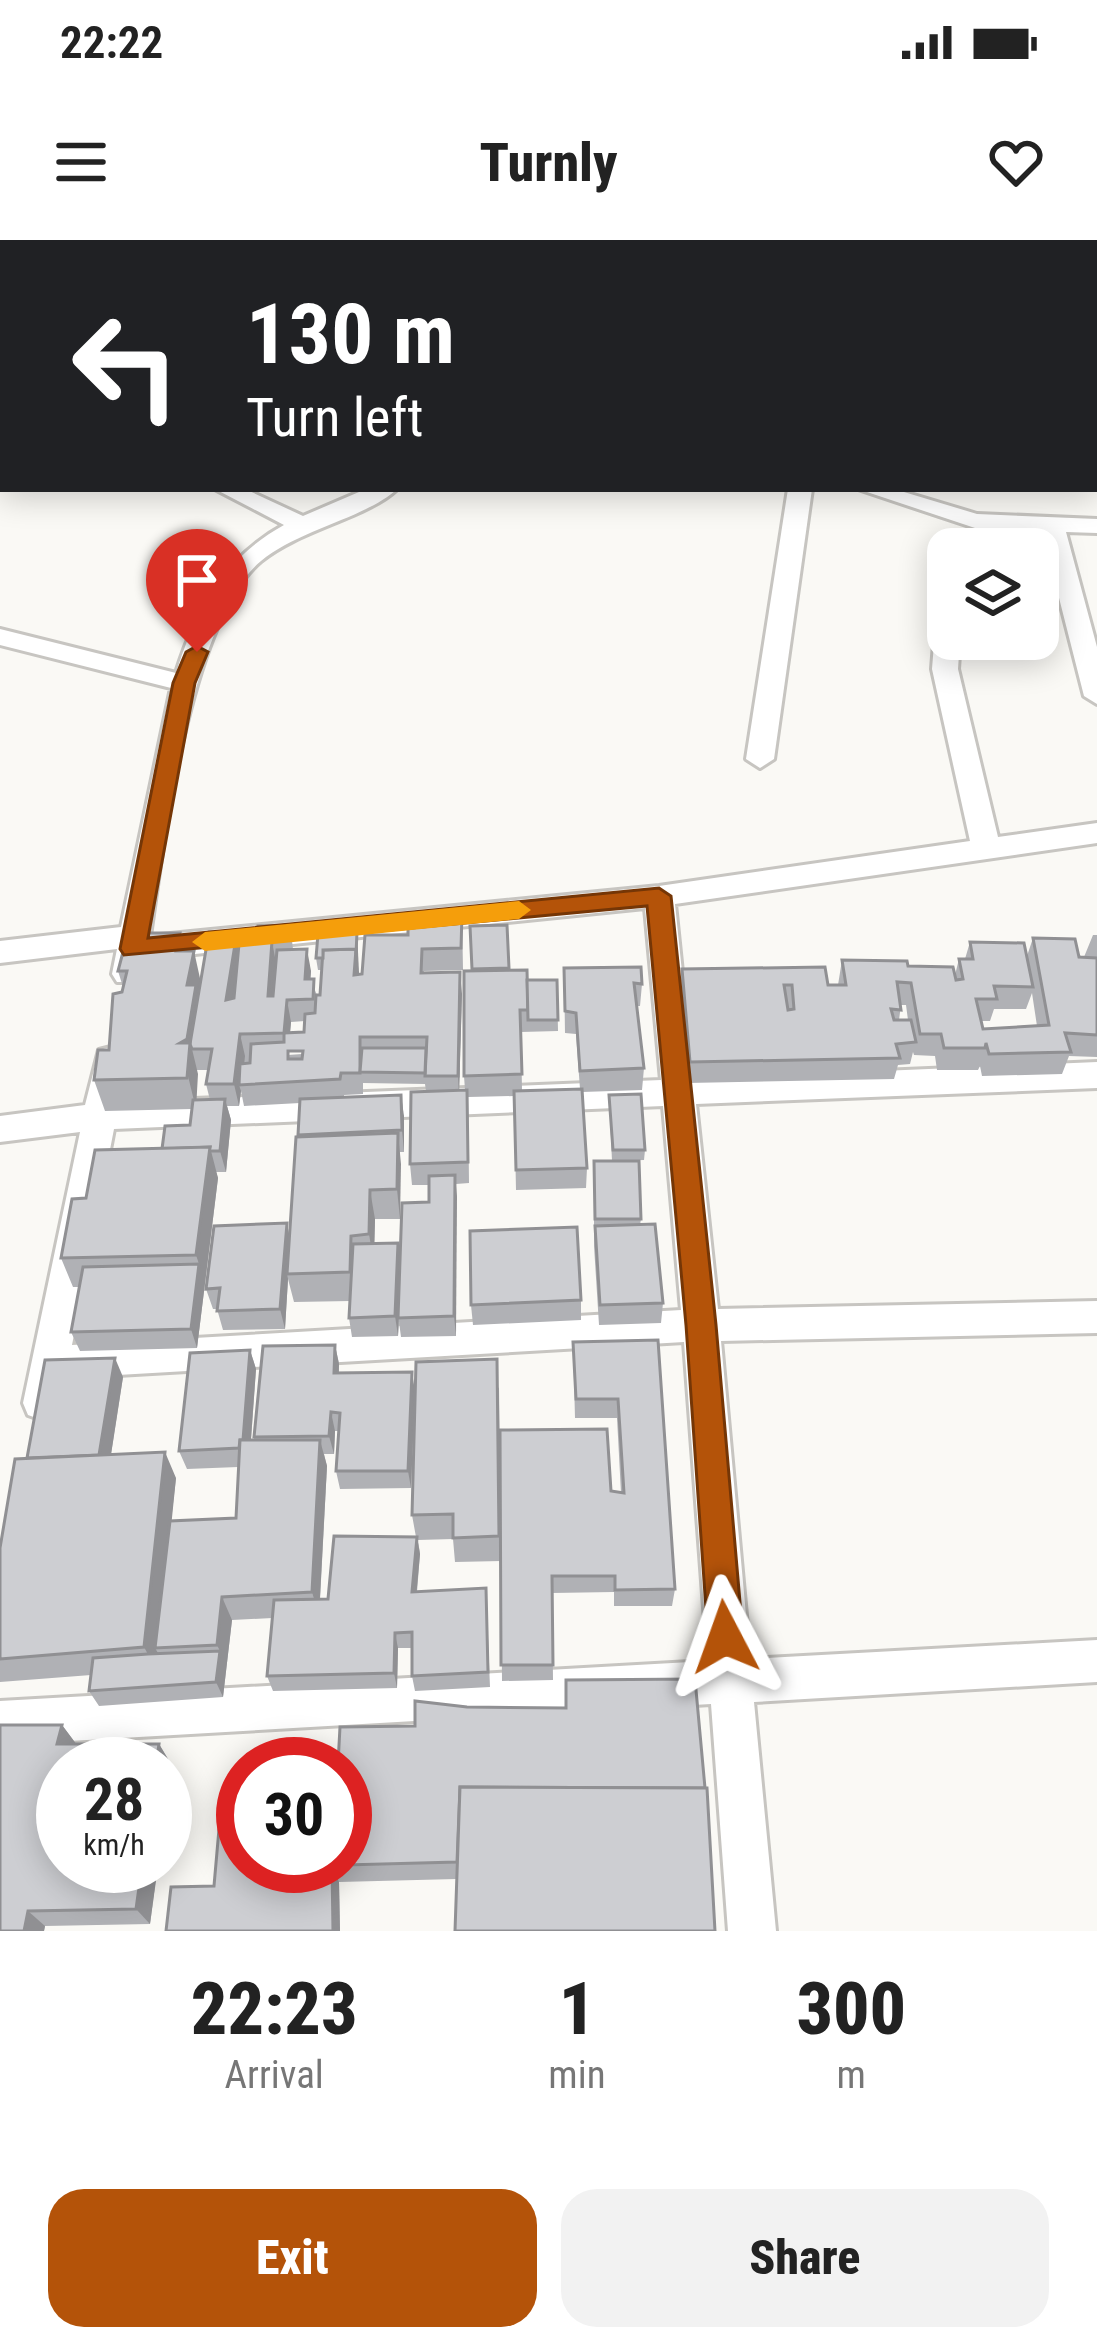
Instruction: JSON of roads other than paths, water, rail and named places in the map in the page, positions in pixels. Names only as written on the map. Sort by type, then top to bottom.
[{"type":"street","points":[[233,492],[307,527]]},
{"type":"street","points":[[36,1431],[184,683],[233,575],[262,550],[379,492]]},
{"type":"street","points":[[760,759],[800,492]]},
{"type":"street","points":[[880,492],[975,521],[1097,526]]},
{"type":"street","points":[[975,521],[975,528]]},
{"type":"street","points":[[1052,525],[1097,697]]},
{"type":"street","points":[[0,637],[184,683]]},
{"type":"street","points":[[946,660],[986,849]]},
{"type":"street","points":[[0,952],[659,896],[1097,833]]},
{"type":"street","points":[[659,896],[752,1931]]},
{"type":"street","points":[[0,1129],[99,1116],[1097,1075]]},
{"type":"street","points":[[50,1363],[701,1325],[1097,1317]]},
{"type":"street","points":[[0,1723],[1097,1661]]}]
